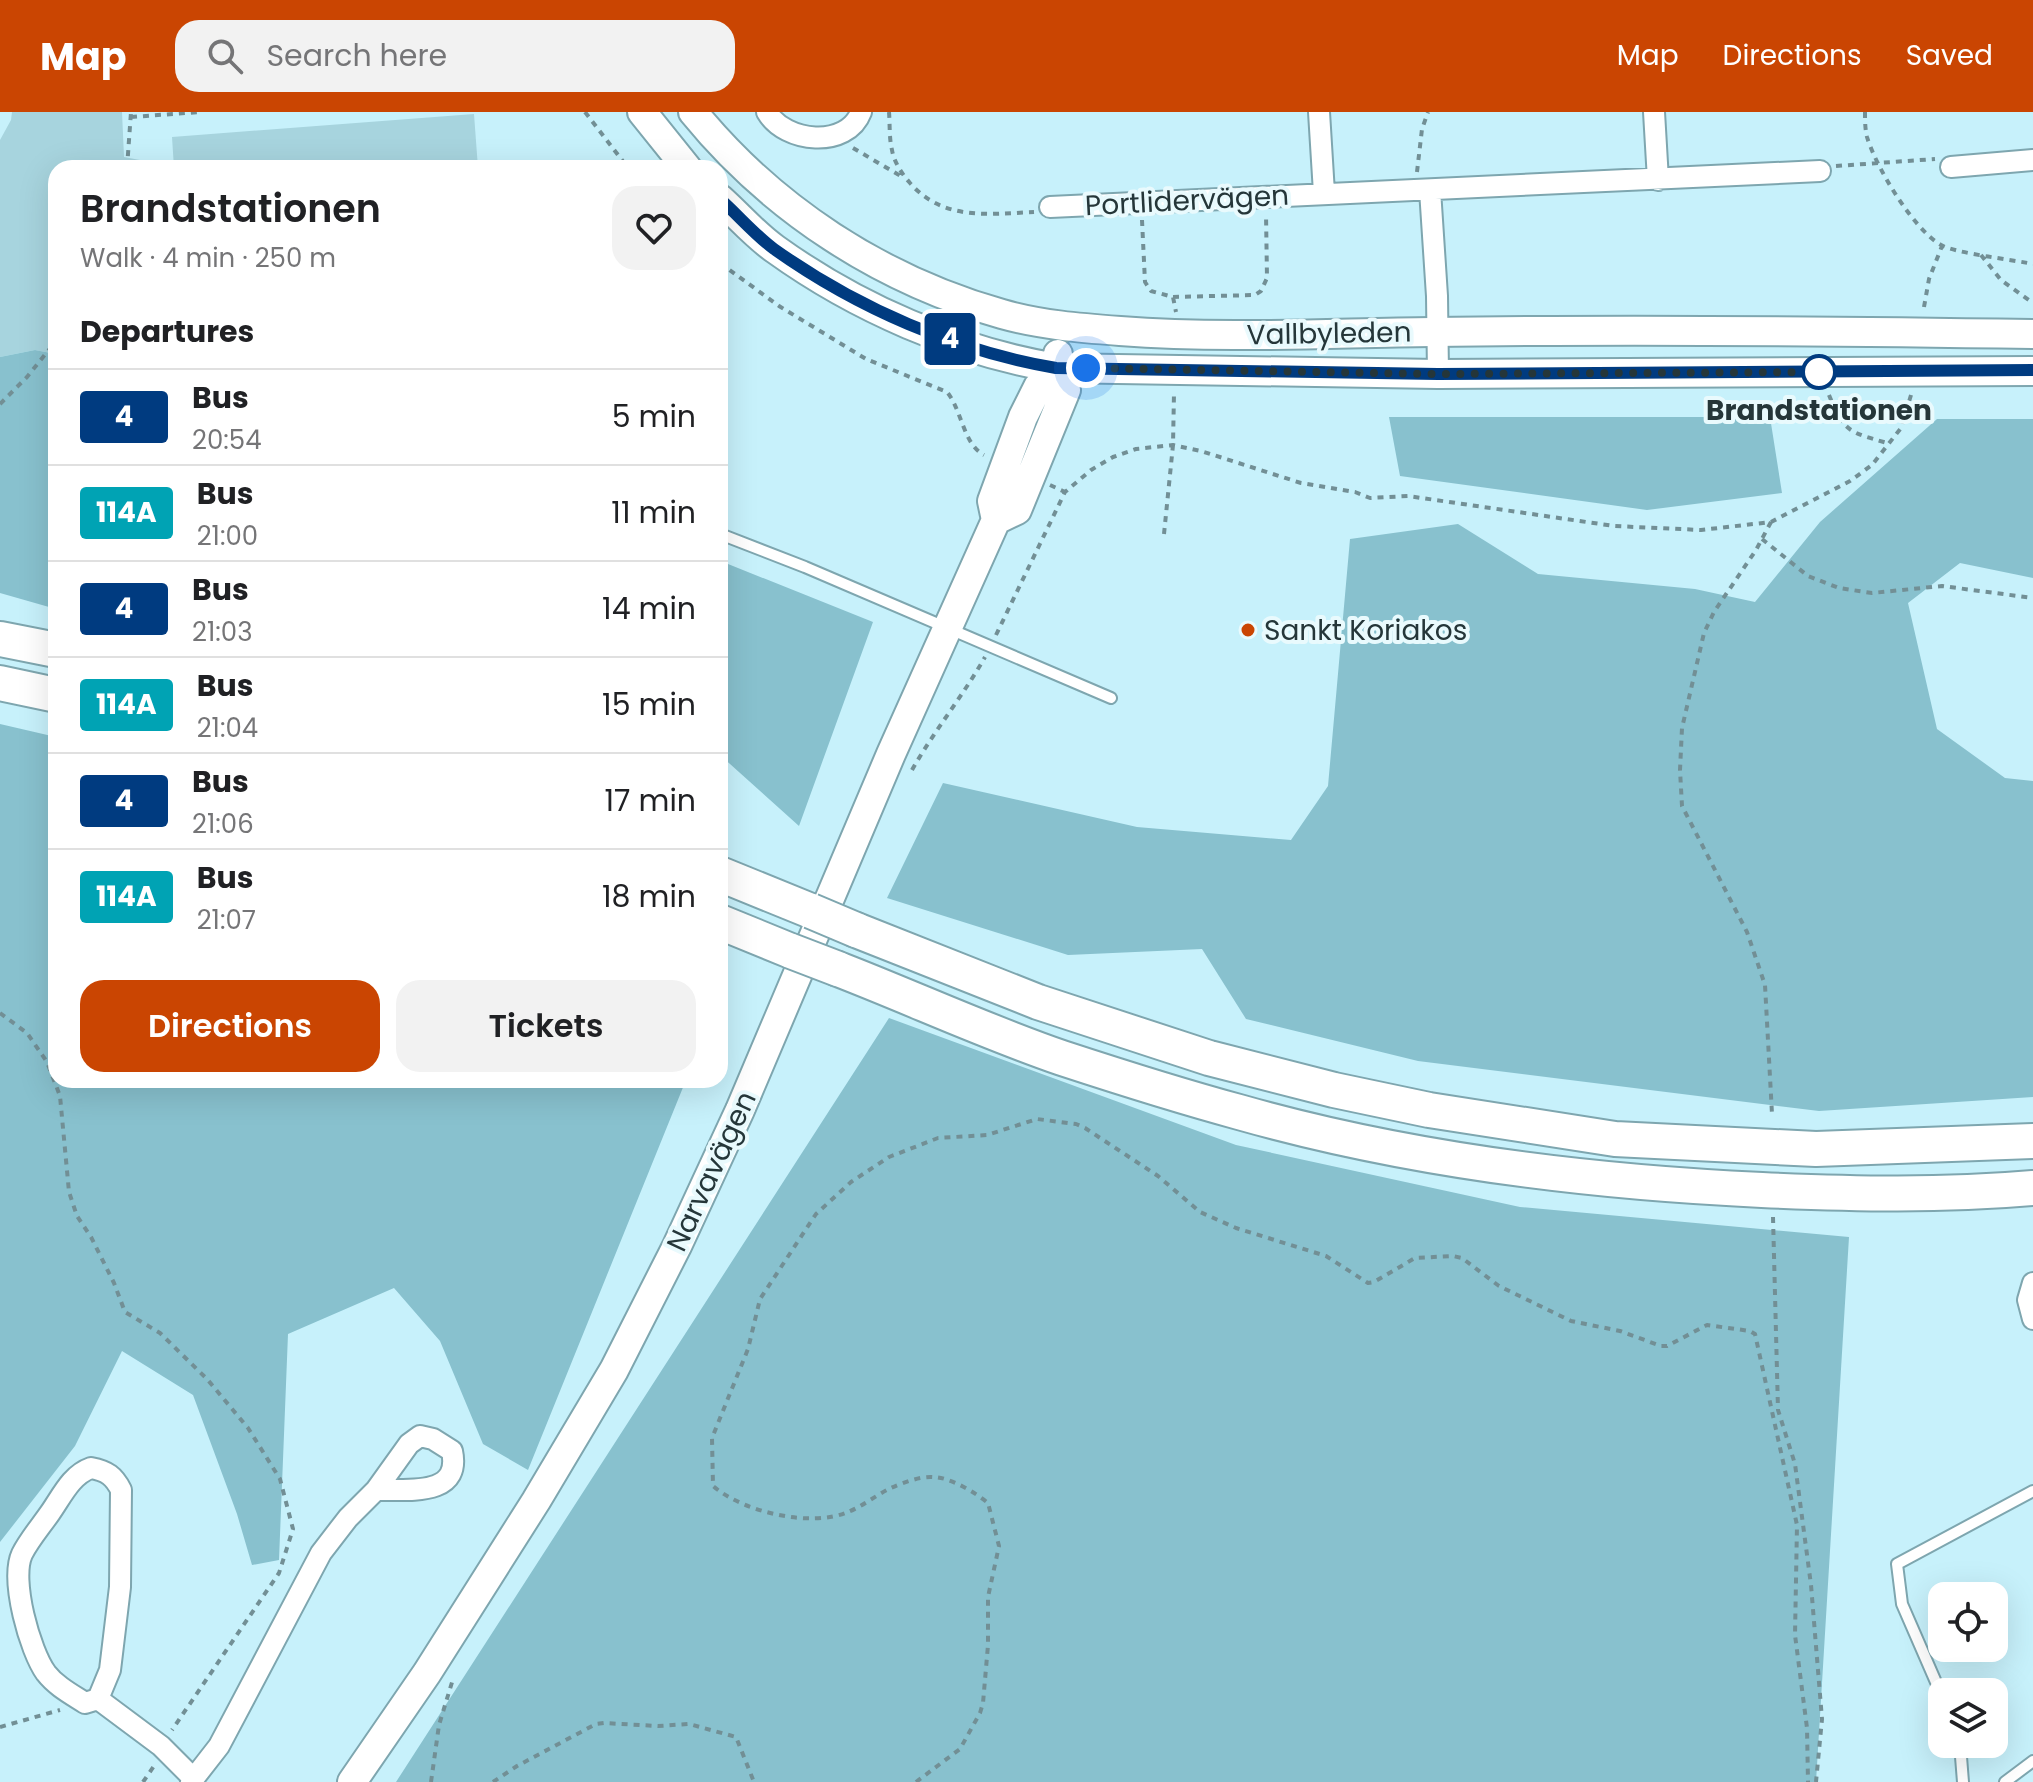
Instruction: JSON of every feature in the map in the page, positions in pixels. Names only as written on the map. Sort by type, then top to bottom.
[{"type":"highway","points":[[0,639],[48,648]]},
{"type":"highway","points":[[0,683],[48,693]]},
{"type":"highway","points":[[728,877],[1038,1002],[1209,1058],[1429,1110],[1615,1139],[1802,1149],[2033,1141]]},
{"type":"highway","points":[[728,925],[1061,1057],[1239,1112],[1402,1150],[1549,1172],[1673,1186],[1847,1194],[2033,1188]]},
{"type":"main road","points":[[642,112],[681,160]]},
{"type":"main road","name":"Vallbyleden","points":[[693,112],[737,162],[772,193],[814,225],[856,251],[942,295],[1004,315],[1061,327],[1176,335],[1437,332],[2033,334]]},
{"type":"main road","name":"Vallbyleden","points":[[728,206],[773,248],[846,294],[889,316],[994,354],[1056,368],[1438,374],[2033,371]]},
{"type":"main road","name":"Narvavägen","points":[[996,520],[1017,510],[1066,390],[1056,368],[1061,327]]},
{"type":"main road","points":[[994,354],[1017,385],[1023,417]]},
{"type":"main road","name":"Narvavägen","points":[[352,1782],[486,1581],[621,1356],[677,1246],[740,1110],[996,520],[992,501],[1023,417],[1038,387],[1056,368]]},
{"type":"street","points":[[767,112],[773,122],[816,139],[853,126],[861,112]]},
{"type":"street","name":"Portlidervägen","points":[[1319,112],[1324,193]]},
{"type":"street","points":[[1654,112],[1658,180]]},
{"type":"street","points":[[1951,167],[2033,160]]},
{"type":"street","name":"Portlidervägen","points":[[1050,207],[1820,171]]},
{"type":"street","points":[[1424,190],[1435,238],[1438,374]]},
{"type":"street","points":[[2033,1283],[2028,1300],[2033,1319]]},
{"type":"street","points":[[92,1701],[110,1670],[120,1587],[121,1490],[114,1477],[104,1470],[91,1468],[74,1478],[22,1555],[17,1575],[18,1591],[38,1661],[53,1681],[92,1701],[161,1746],[192,1780],[219,1746],[321,1553],[348,1518],[376,1490]]},
{"type":"lane","points":[[728,537],[1111,698]]},
{"type":"lane","points":[[1934,1678],[1902,1604],[1897,1564],[2033,1491]]},
{"type":"lane","points":[[1961,1758],[1963,1782]]},
{"type":"lane","points":[[2005,1782],[2033,1761]]},
{"type":"path","points":[[128,160],[131,114],[200,112]]},
{"type":"path","points":[[585,112],[622,160]]},
{"type":"path","points":[[889,112],[892,151],[906,179]]},
{"type":"path","points":[[1424,190],[1417,171],[1422,129],[1428,112]]},
{"type":"path","points":[[1865,112],[1866,134],[1877,164],[1904,207],[1942,246],[2033,264]]},
{"type":"path","points":[[832,135],[906,179],[928,200],[957,212],[1045,212],[1050,207]]},
{"type":"path","points":[[1820,171],[1837,166],[1941,159],[1951,167]]},
{"type":"path","points":[[1173,297],[1255,295],[1261,291],[1267,278],[1266,196]]},
{"type":"path","points":[[1924,307],[1929,279],[1942,246]]},
{"type":"path","points":[[1979,253],[2001,280],[2033,303]]},
{"type":"path","points":[[728,269],[779,306],[866,359],[947,392],[978,453],[1004,464]]},
{"type":"path","points":[[0,404],[48,351]]},
{"type":"path","points":[[1829,394],[1838,419],[1852,432],[1887,443]]},
{"type":"path","points":[[922,753],[972,681],[1065,492],[1091,470],[1113,457],[1136,449],[1173,445],[1301,483],[1370,498],[1408,496],[1614,526],[1701,530],[1771,522],[1850,481],[1872,465],[1901,428],[1911,395]]},
{"type":"path","points":[[1164,534],[1173,445]]},
{"type":"path","points":[[1032,477],[1065,492]]},
{"type":"path","points":[[1771,522],[1704,633],[1682,728],[1680,770],[1682,806],[1747,932],[1765,985],[1772,1114]]},
{"type":"path","points":[[1762,539],[1808,576],[1839,588],[1872,593],[1942,586],[2033,598]]},
{"type":"path","points":[[0,1013],[27,1033],[48,1065]]},
{"type":"path","points":[[57,1088],[69,1192],[77,1216],[114,1283],[125,1312],[160,1333],[207,1379],[248,1428],[280,1479],[293,1529],[279,1573],[161,1746]]},
{"type":"path","points":[[916,1782],[960,1749],[983,1703],[988,1597],[999,1546],[988,1503],[955,1484],[932,1476],[890,1489],[845,1514],[803,1519],[788,1517],[746,1504],[713,1486],[712,1438],[748,1349],[760,1299],[816,1214],[851,1182],[889,1157],[938,1138],[987,1135],[1037,1119],[1085,1128],[1158,1176],[1200,1212],[1236,1228],[1326,1256],[1368,1283],[1415,1258],[1453,1256],[1462,1258],[1499,1286],[1571,1321],[1620,1331],[1661,1346],[1667,1346],[1707,1325],[1755,1334],[1797,1525],[1795,1635],[1807,1728],[1808,1782]]},
{"type":"path","points":[[1773,1208],[1778,1410],[1795,1464],[1811,1585],[1822,1719],[1816,1782]]},
{"type":"path","points":[[431,1782],[439,1725],[454,1676]]},
{"type":"path","points":[[0,1727],[92,1701]]},
{"type":"path","points":[[493,1782],[596,1724],[604,1723],[689,1724],[736,1737],[754,1782]]},
{"type":"shaded area","points":[[12,112],[122,112],[124,157],[140,160],[48,160],[48,352],[35,350],[0,357],[0,140]]},
{"type":"shaded area","points":[[474,114],[477,160],[173,160],[172,137]]},
{"type":"shaded area","points":[[35,350],[48,352],[48,607],[0,593],[0,357]]},
{"type":"shaded area","points":[[1389,417],[1770,417],[1782,493],[1647,510],[1400,476]]},
{"type":"shaded area","points":[[1937,419],[2033,419],[2033,578],[1960,563],[1908,603],[1937,729],[2005,778],[2033,781],[2033,1097],[1819,1111],[1418,1061],[1246,1019],[1202,949],[1068,955],[887,898],[943,783],[1137,827],[1291,840],[1328,786],[1350,539],[1458,524],[1538,574],[1695,589],[1755,602],[1820,522]]},
{"type":"shaded area","points":[[728,564],[873,622],[799,826],[728,762]]},
{"type":"shaded area","points":[[0,724],[48,735],[48,1088],[683,1088],[528,1470],[483,1444],[440,1341],[394,1288],[288,1334],[279,1560],[252,1565],[237,1514],[193,1395],[122,1351],[75,1446],[0,1542]]},
{"type":"shaded area","points":[[889,1018],[1236,1145],[1520,1207],[1849,1237],[1816,1782],[396,1782]]},
{"type":"bus line","name":"4","points":[[728,206],[773,248],[846,294],[889,316],[1017,361],[1056,368],[1438,374],[2033,370]]},
{"type":"place","name":"Brandstationen","points":[[1819,372]]},
{"type":"place","name":"Sankt Koriakos","points":[[1248,630]]},
{"type":"route","points":[[1086,368],[1438,374],[1827,372],[1819,372]]}]
